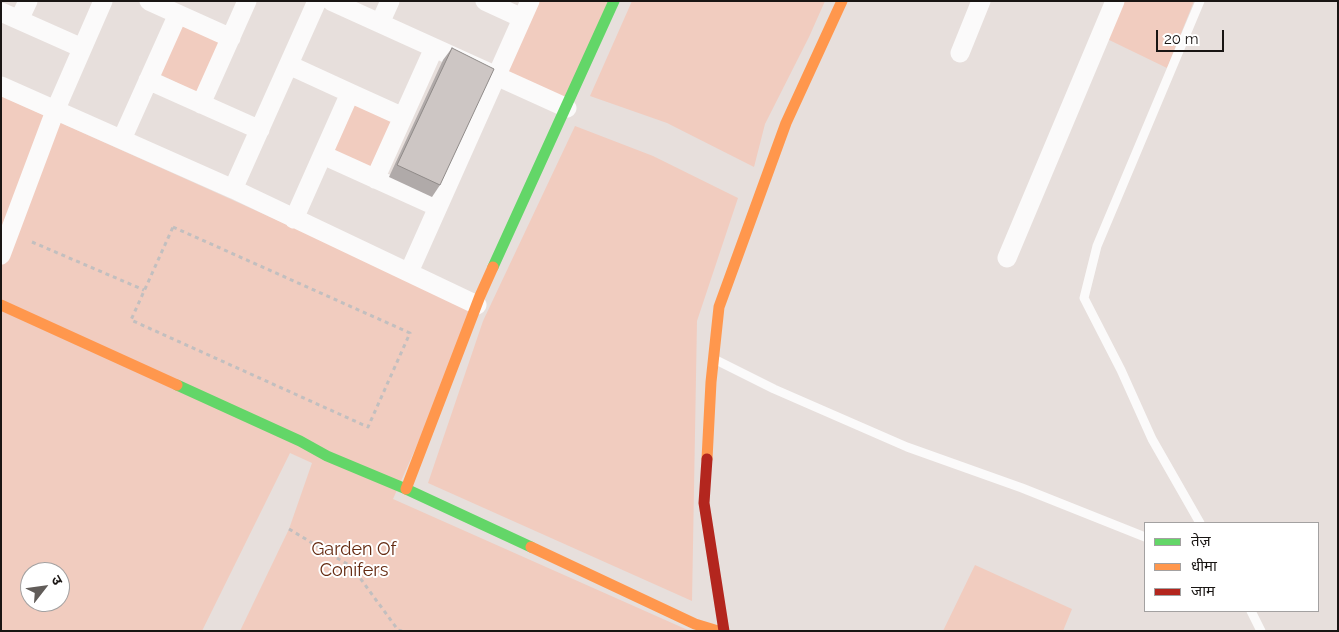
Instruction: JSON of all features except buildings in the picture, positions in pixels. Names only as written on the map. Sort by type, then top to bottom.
[{"type":"street","points":[[19,20],[28,1]]},
{"type":"street","points":[[1,255],[55,110],[103,1]]},
{"type":"street","points":[[149,1],[231,38]]},
{"type":"street","points":[[201,104],[247,1]]},
{"type":"street","points":[[234,189],[318,1]]},
{"type":"street","points":[[331,1],[567,108]]},
{"type":"street","points":[[380,24],[390,1]]},
{"type":"street","points":[[409,272],[526,10],[486,1]]},
{"type":"street","points":[[406,489],[477,305],[614,1]]},
{"type":"street","points":[[724,631],[704,503],[719,307],[786,123],[842,1]]},
{"type":"street","points":[[960,53],[981,1]]},
{"type":"street","points":[[1007,258],[1115,1]]},
{"type":"street","points":[[1,12],[82,48]]},
{"type":"street","points":[[122,139],[178,14]]},
{"type":"street","points":[[375,178],[434,48]]},
{"type":"street","points":[[289,65],[403,117]]},
{"type":"street","points":[[148,80],[260,130]]},
{"type":"street","points":[[1,86],[234,189],[477,305]]},
{"type":"street","points":[[294,219],[350,93]]},
{"type":"street","points":[[323,155],[438,207]]},
{"type":"street","points":[[1,305],[300,441],[327,456],[406,489],[694,624],[718,631]]},
{"type":"lane","points":[[1199,522],[1152,439],[1121,370],[1084,298],[1097,246],[1200,1]]},
{"type":"lane","points":[[714,359],[774,389],[907,448],[1022,488],[1144,537]]},
{"type":"lane","points":[[1252,612],[1261,631]]},
{"type":"path","points":[[173,227],[410,333],[368,427],[131,320],[144,290],[173,227]]},
{"type":"path","points":[[32,242],[144,290]]},
{"type":"path","points":[[289,529],[352,567],[398,630],[402,631]]},
{"type":"green space","points":[[530,1],[614,1],[567,108],[497,76]]},
{"type":"green space","points":[[632,1],[825,1],[765,124],[754,167],[667,123],[590,96]]},
{"type":"green space","points":[[1120,1],[1194,1],[1167,68],[1103,37]]},
{"type":"green space","points":[[181,22],[222,43],[198,93],[159,74]]},
{"type":"green space","name":"Garden Of Conifers","points":[[1,96],[477,310],[393,499],[690,631],[240,631],[289,529],[312,463],[290,453],[202,631],[1,631]]},
{"type":"green space","points":[[355,101],[394,120],[373,168],[332,151]]},
{"type":"green space","points":[[575,126],[653,156],[738,198],[697,321],[692,601],[428,483],[483,321]]},
{"type":"green space","points":[[975,565],[1072,609],[1063,631],[943,631]]},
{"type":"traffic: fast","points":[[493,267],[614,1]]},
{"type":"traffic: fast","points":[[177,385],[300,441],[327,456],[406,489],[531,547]]},
{"type":"traffic: slow","points":[[707,459],[711,382],[719,307],[786,123],[842,1]]},
{"type":"traffic: slow","points":[[406,489],[480,296],[493,267]]},
{"type":"traffic: slow","points":[[1,305],[177,385]]},
{"type":"traffic: slow","points":[[531,547],[695,624],[718,631]]},
{"type":"traffic: jam","points":[[707,459],[704,503],[724,631]]}]
